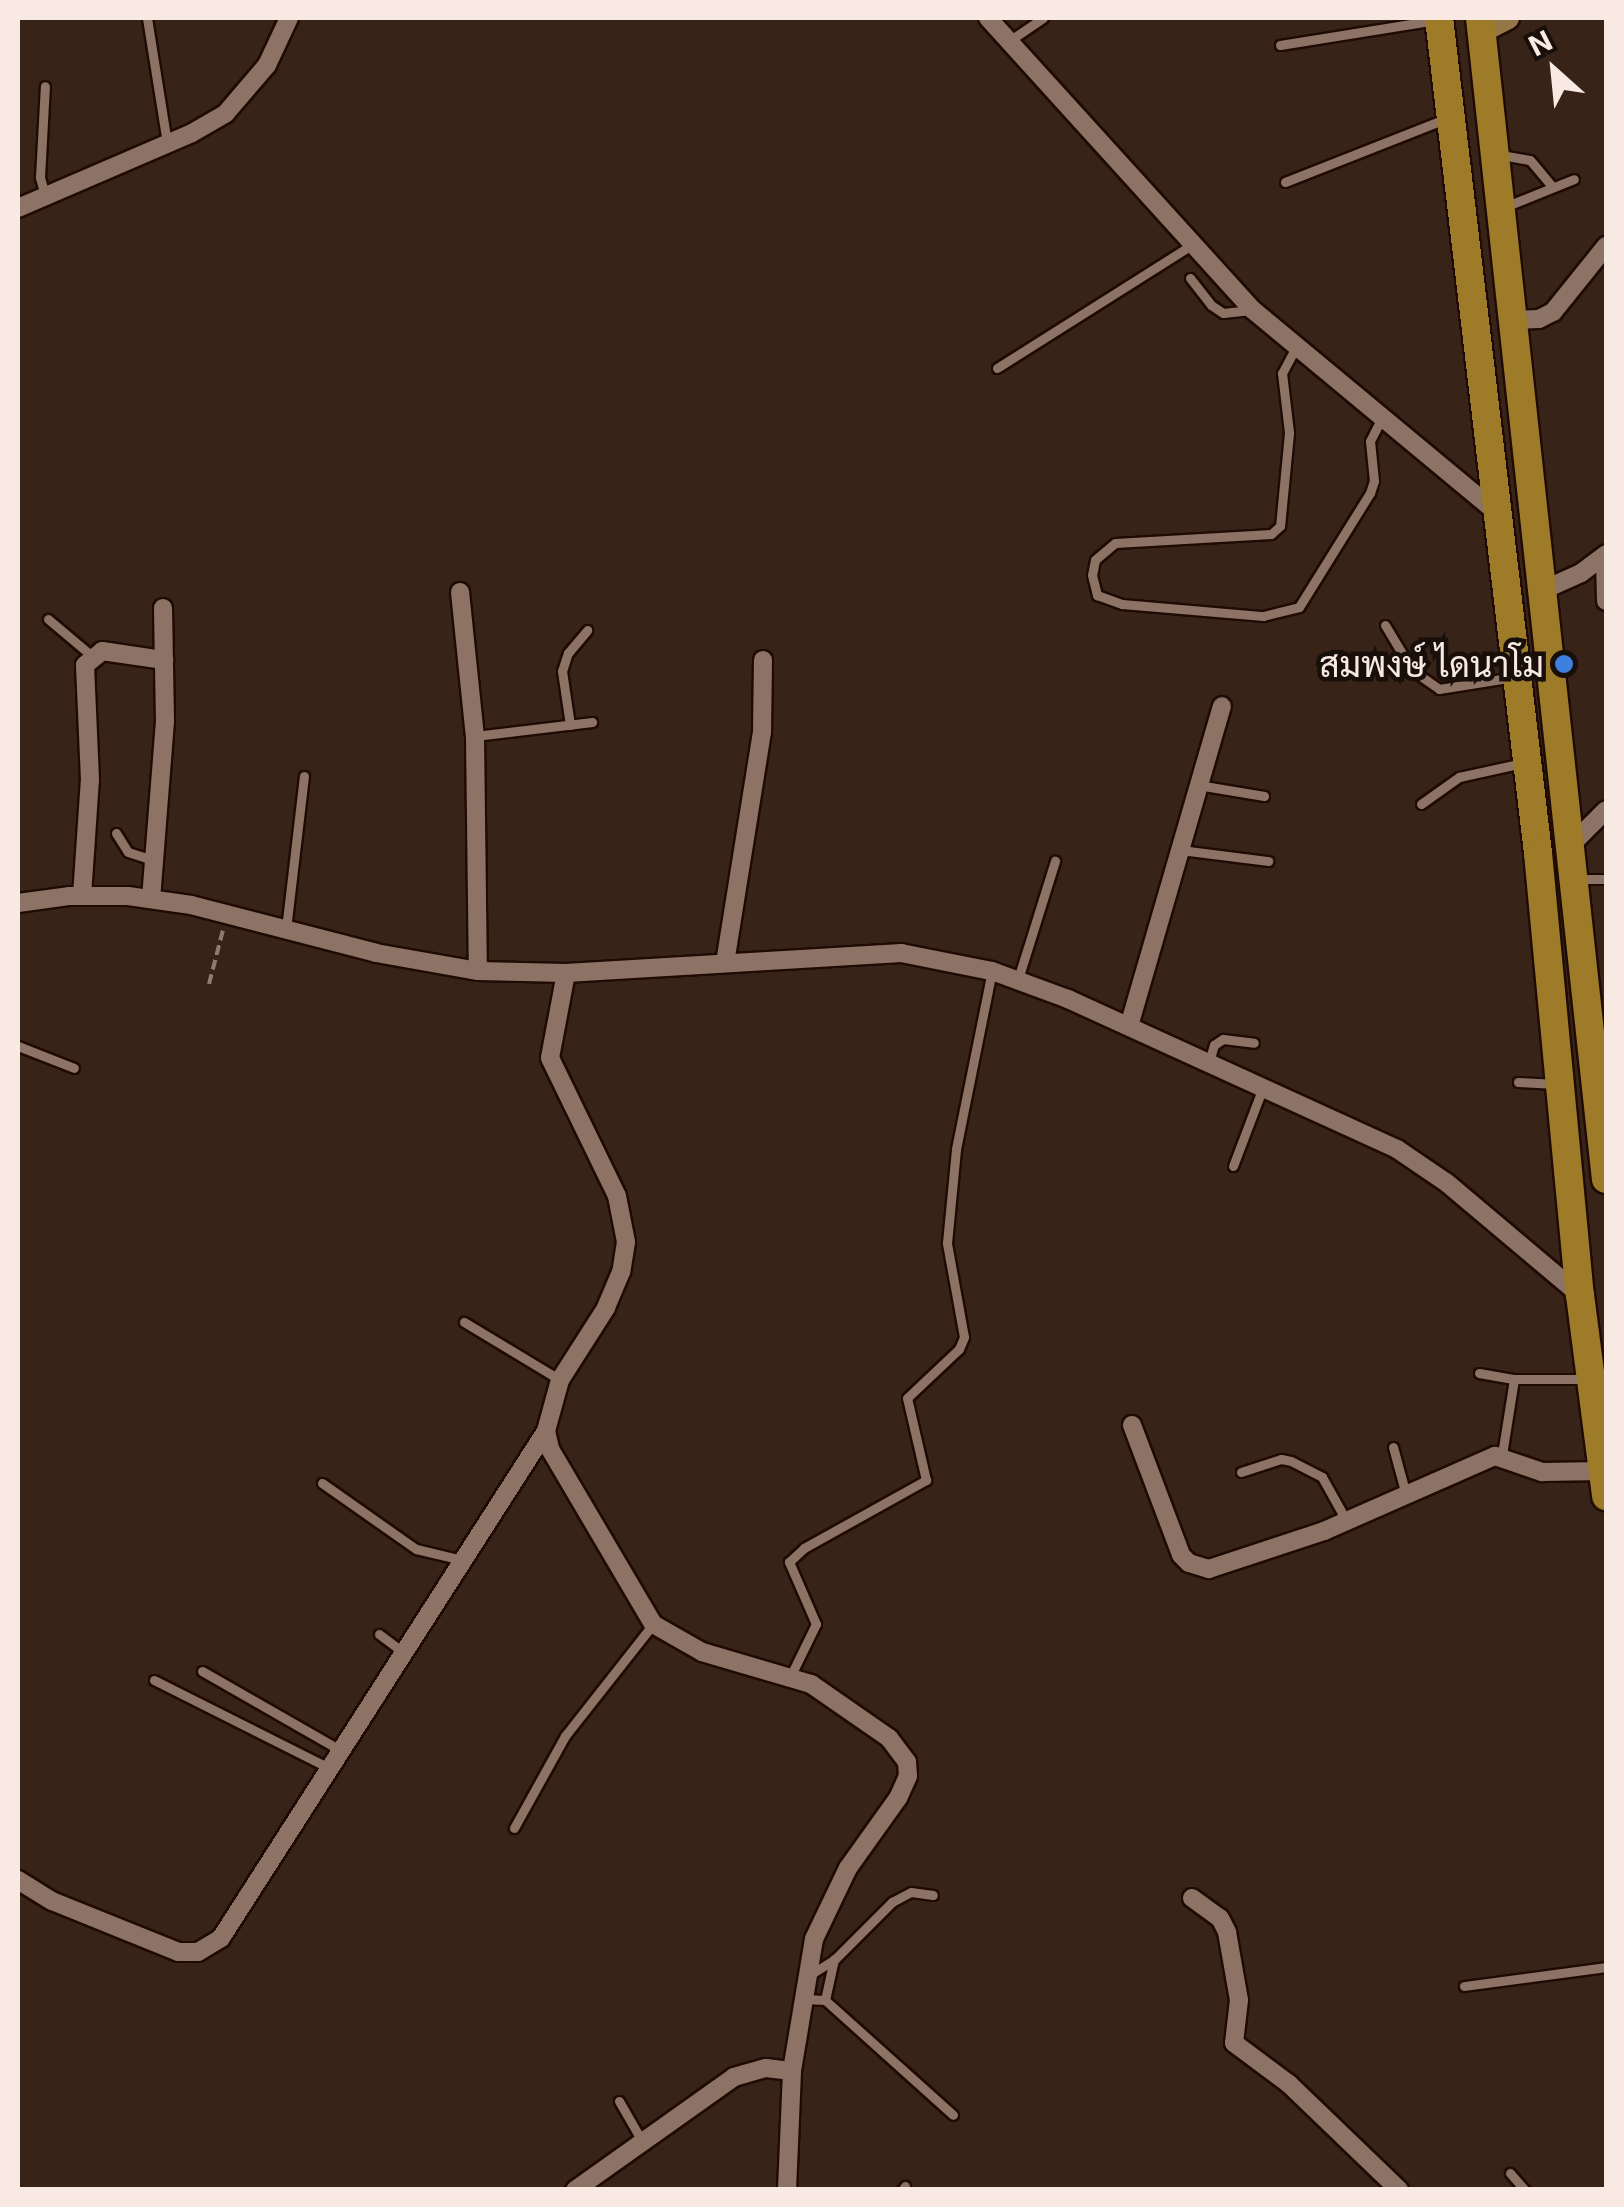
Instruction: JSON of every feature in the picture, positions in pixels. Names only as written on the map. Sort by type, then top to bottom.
[{"type":"main road","points":[[1439,18],[1527,762],[1580,1295],[1605,1484]]},
{"type":"main road","points":[[1490,22],[1494,154],[1511,320],[1573,879],[1597,994],[1606,1179]]},
{"type":"street","points":[[18,208],[168,144],[226,112],[266,65],[289,18]]},
{"type":"street","points":[[988,18],[1253,310],[1495,510]]},
{"type":"street","points":[[1511,320],[1539,319],[1553,312],[1606,246]]},
{"type":"street","points":[[1542,591],[1581,574],[1606,555]]},
{"type":"street","points":[[1606,555],[1606,601]]},
{"type":"street","points":[[460,592],[475,736],[478,971]]},
{"type":"street","points":[[151,899],[162,792],[163,608]]},
{"type":"street","points":[[82,896],[90,780],[86,665],[92,656],[102,652],[164,660]]},
{"type":"street","points":[[725,963],[762,732],[763,660]]},
{"type":"street","points":[[1130,1026],[1222,706]]},
{"type":"street","points":[[1570,848],[1606,810]]},
{"type":"street","points":[[18,903],[82,896],[151,899],[228,914],[376,953],[478,971],[566,972],[901,953],[992,971],[1130,1026],[1397,1149],[1447,1183],[1580,1295]]},
{"type":"street","points":[[18,1880],[70,1908],[178,1952],[198,1952],[220,1938],[546,1430],[560,1380],[606,1308],[621,1272],[626,1242],[616,1196],[550,1058],[566,972]]},
{"type":"street","points":[[1132,1425],[1172,1533],[1189,1563],[1209,1569],[1347,1522],[1502,1455],[1542,1472],[1605,1484]]},
{"type":"street","points":[[546,1430],[560,1471],[653,1624],[702,1652],[791,1674],[888,1738],[907,1762],[908,1776],[898,1798],[828,1904],[806,1978],[792,2070],[787,2190]]},
{"type":"street","points":[[1192,1898],[1220,1918],[1227,1932],[1238,2000],[1234,2043],[1289,2084],[1399,2190]]},
{"type":"street","points":[[576,2190],[734,2077],[766,2068],[792,2070]]},
{"type":"lane","points":[[146,18],[168,144]]},
{"type":"lane","points":[[1009,41],[1043,18]]},
{"type":"lane","points":[[1280,45],[1439,18]]},
{"type":"lane","points":[[44,195],[40,177],[45,86]]},
{"type":"lane","points":[[1285,182],[1452,116]]},
{"type":"lane","points":[[1494,154],[1530,160],[1553,188]]},
{"type":"lane","points":[[1500,209],[1574,179]]},
{"type":"lane","points":[[997,368],[1193,244]]},
{"type":"lane","points":[[1190,278],[1223,312],[1234,315],[1253,310]]},
{"type":"lane","points":[[1296,347],[1282,373],[1289,433],[1280,526],[1271,534],[1115,543],[1102,549],[1095,560],[1092,575],[1097,594],[1122,604],[1263,616],[1299,607],[1370,493],[1374,481],[1370,441],[1382,417]]},
{"type":"lane","points":[[48,619],[92,656]]},
{"type":"lane","points":[[1384,624],[1412,670],[1438,689],[1516,677]]},
{"type":"lane","points":[[570,724],[562,671],[568,653],[587,630]]},
{"type":"lane","points":[[475,736],[592,722]]},
{"type":"lane","points":[[1421,804],[1459,777],[1527,762]]},
{"type":"lane","points":[[286,929],[304,776]]},
{"type":"lane","points":[[1198,786],[1264,796]]},
{"type":"lane","points":[[116,833],[128,852],[155,861]]},
{"type":"lane","points":[[1180,850],[1268,861]]},
{"type":"lane","points":[[1018,979],[1056,861]]},
{"type":"lane","points":[[1573,879],[1606,879]]},
{"type":"lane","points":[[791,1674],[816,1624],[788,1562],[804,1548],[926,1480],[907,1398],[959,1349],[964,1337],[946,1243],[956,1149],[992,971]]},
{"type":"lane","points":[[1209,1062],[1214,1045],[1223,1038],[1254,1043]]},
{"type":"lane","points":[[18,1046],[74,1068]]},
{"type":"lane","points":[[1518,1082],[1560,1084]]},
{"type":"lane","points":[[1234,1166],[1263,1086]]},
{"type":"lane","points":[[464,1322],[560,1380]]},
{"type":"lane","points":[[1479,1373],[1514,1379],[1591,1379]]},
{"type":"lane","points":[[1502,1455],[1514,1379]]},
{"type":"lane","points":[[1393,1448],[1407,1497]]},
{"type":"lane","points":[[1241,1472],[1280,1460],[1292,1461],[1322,1477],[1347,1522]]},
{"type":"lane","points":[[322,1483],[416,1549],[464,1561]]},
{"type":"lane","points":[[514,1828],[565,1736],[653,1624]]},
{"type":"lane","points":[[378,1634],[403,1652]]},
{"type":"lane","points":[[202,1671],[340,1750]]},
{"type":"lane","points":[[154,1680],[329,1768]]},
{"type":"lane","points":[[806,1978],[834,1958],[903,1895],[933,1896]]},
{"type":"lane","points":[[826,2000],[834,1958]]},
{"type":"lane","points":[[1464,1986],[1606,1967]]},
{"type":"lane","points":[[802,1999],[826,2000],[952,2115]]},
{"type":"lane","points":[[619,2102],[642,2141]]},
{"type":"lane","points":[[1510,2173],[1525,2190]]},
{"type":"path","points":[[209,984],[228,914]]},
{"type":"place","name":"สมพงษ์ ไดนาโม","points":[[1564,664]]}]
